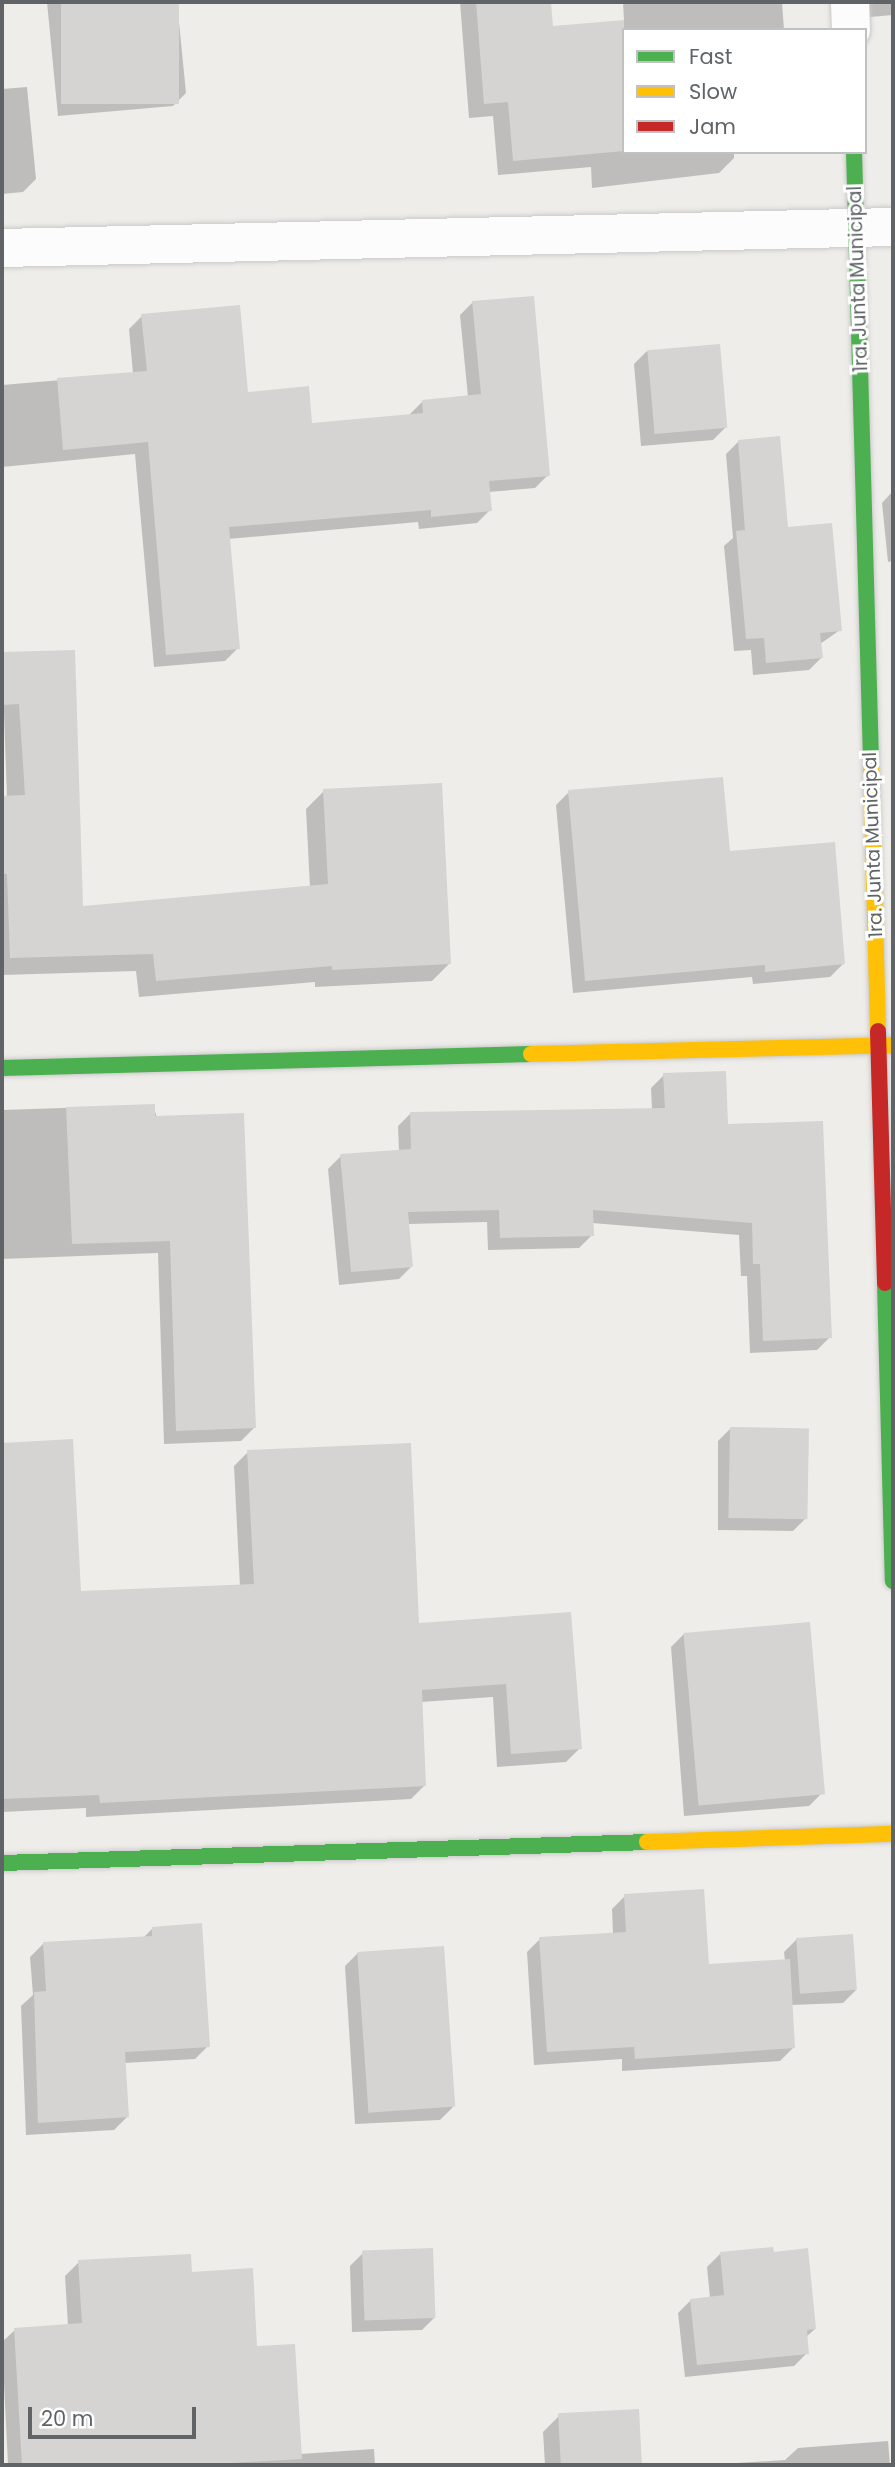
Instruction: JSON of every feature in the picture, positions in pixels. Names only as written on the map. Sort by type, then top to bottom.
[{"type":"street","points":[[850,2],[851,28]]},
{"type":"street","name":"1ra. Junta Municipal","points":[[855,154],[875,228],[893,1581]]},
{"type":"street","points":[[2,247],[875,228]]},
{"type":"street","points":[[2,1068],[886,1045]]},
{"type":"street","points":[[2,1863],[893,1834]]},
{"type":"building","points":[[61,2],[179,2],[179,104],[61,104]]},
{"type":"building","points":[[476,2],[551,2],[553,26],[624,20],[622,151],[513,161],[508,102],[484,104]]},
{"type":"building","points":[[534,296],[550,476],[489,481],[492,511],[431,517],[431,510],[229,527],[240,649],[166,655],[148,442],[63,450],[57,378],[147,371],[141,314],[240,305],[248,392],[309,386],[312,423],[423,413],[422,400],[481,394],[472,301]]},
{"type":"building","points":[[720,344],[727,428],[655,434],[647,350]]},
{"type":"building","points":[[780,436],[788,527],[832,523],[842,631],[820,633],[823,658],[766,663],[764,638],[746,639],[736,531],[745,530],[738,440]]},
{"type":"building","points":[[75,650],[83,906],[328,884],[323,789],[442,783],[451,964],[332,970],[332,966],[156,981],[153,954],[10,958],[7,874],[2,874],[2,796],[25,795],[19,704],[2,705],[2,652]]},
{"type":"building","points":[[723,777],[730,851],[835,842],[845,964],[765,972],[765,965],[585,981],[568,790]]},
{"type":"building","points":[[726,1071],[728,1124],[823,1121],[832,1338],[763,1341],[760,1264],[753,1264],[752,1223],[593,1210],[594,1236],[500,1238],[499,1210],[408,1212],[413,1267],[351,1272],[340,1154],[411,1149],[410,1112],[665,1108],[663,1073]]},
{"type":"building","points":[[155,1104],[155,1116],[244,1113],[256,1428],[176,1431],[170,1241],[72,1244],[66,1107]]},
{"type":"building","points":[[730,1427],[809,1428],[807,1519],[728,1518]]},
{"type":"building","points":[[73,1439],[81,1591],[254,1584],[247,1450],[411,1443],[419,1623],[571,1612],[582,1749],[511,1754],[506,1684],[422,1690],[426,1786],[100,1803],[99,1795],[2,1799],[2,1443]]},
{"type":"building","points":[[810,1622],[825,1794],[699,1805],[683,1633]]},
{"type":"building","points":[[704,1889],[709,1964],[790,1959],[795,2048],[635,2059],[634,2047],[547,2052],[539,1937],[626,1932],[624,1894]]},
{"type":"building","points":[[202,1923],[210,2047],[125,2052],[129,2117],[38,2123],[34,1992],[46,1991],[43,1942],[152,1936],[152,1927]]},
{"type":"building","points":[[853,1934],[857,1990],[800,1994],[796,1938]]},
{"type":"building","points":[[444,1946],[455,2107],[368,2113],[357,1952]]},
{"type":"building","points":[[773,2247],[774,2252],[808,2248],[816,2329],[807,2330],[809,2354],[697,2365],[690,2299],[724,2295],[720,2252]]},
{"type":"building","points":[[433,2248],[435,2318],[364,2320],[362,2250]]},
{"type":"building","points":[[191,2254],[192,2272],[253,2268],[257,2346],[295,2344],[302,2459],[196,2465],[22,2465],[14,2328],[82,2323],[78,2260]]},
{"type":"building","points":[[639,2409],[642,2465],[561,2465],[558,2413]]},
{"type":"traffic: fast","points":[[854,154],[871,762]]},
{"type":"traffic: fast","points":[[2,1068],[531,1054]]},
{"type":"traffic: fast","points":[[885,1283],[893,1581]]},
{"type":"traffic: fast","points":[[2,1863],[647,1842]]},
{"type":"traffic: slow","points":[[871,762],[878,1031]]},
{"type":"traffic: slow","points":[[531,1054],[893,1045]]},
{"type":"traffic: slow","points":[[647,1842],[893,1834]]},
{"type":"traffic: jam","points":[[878,1031],[885,1283]]}]
